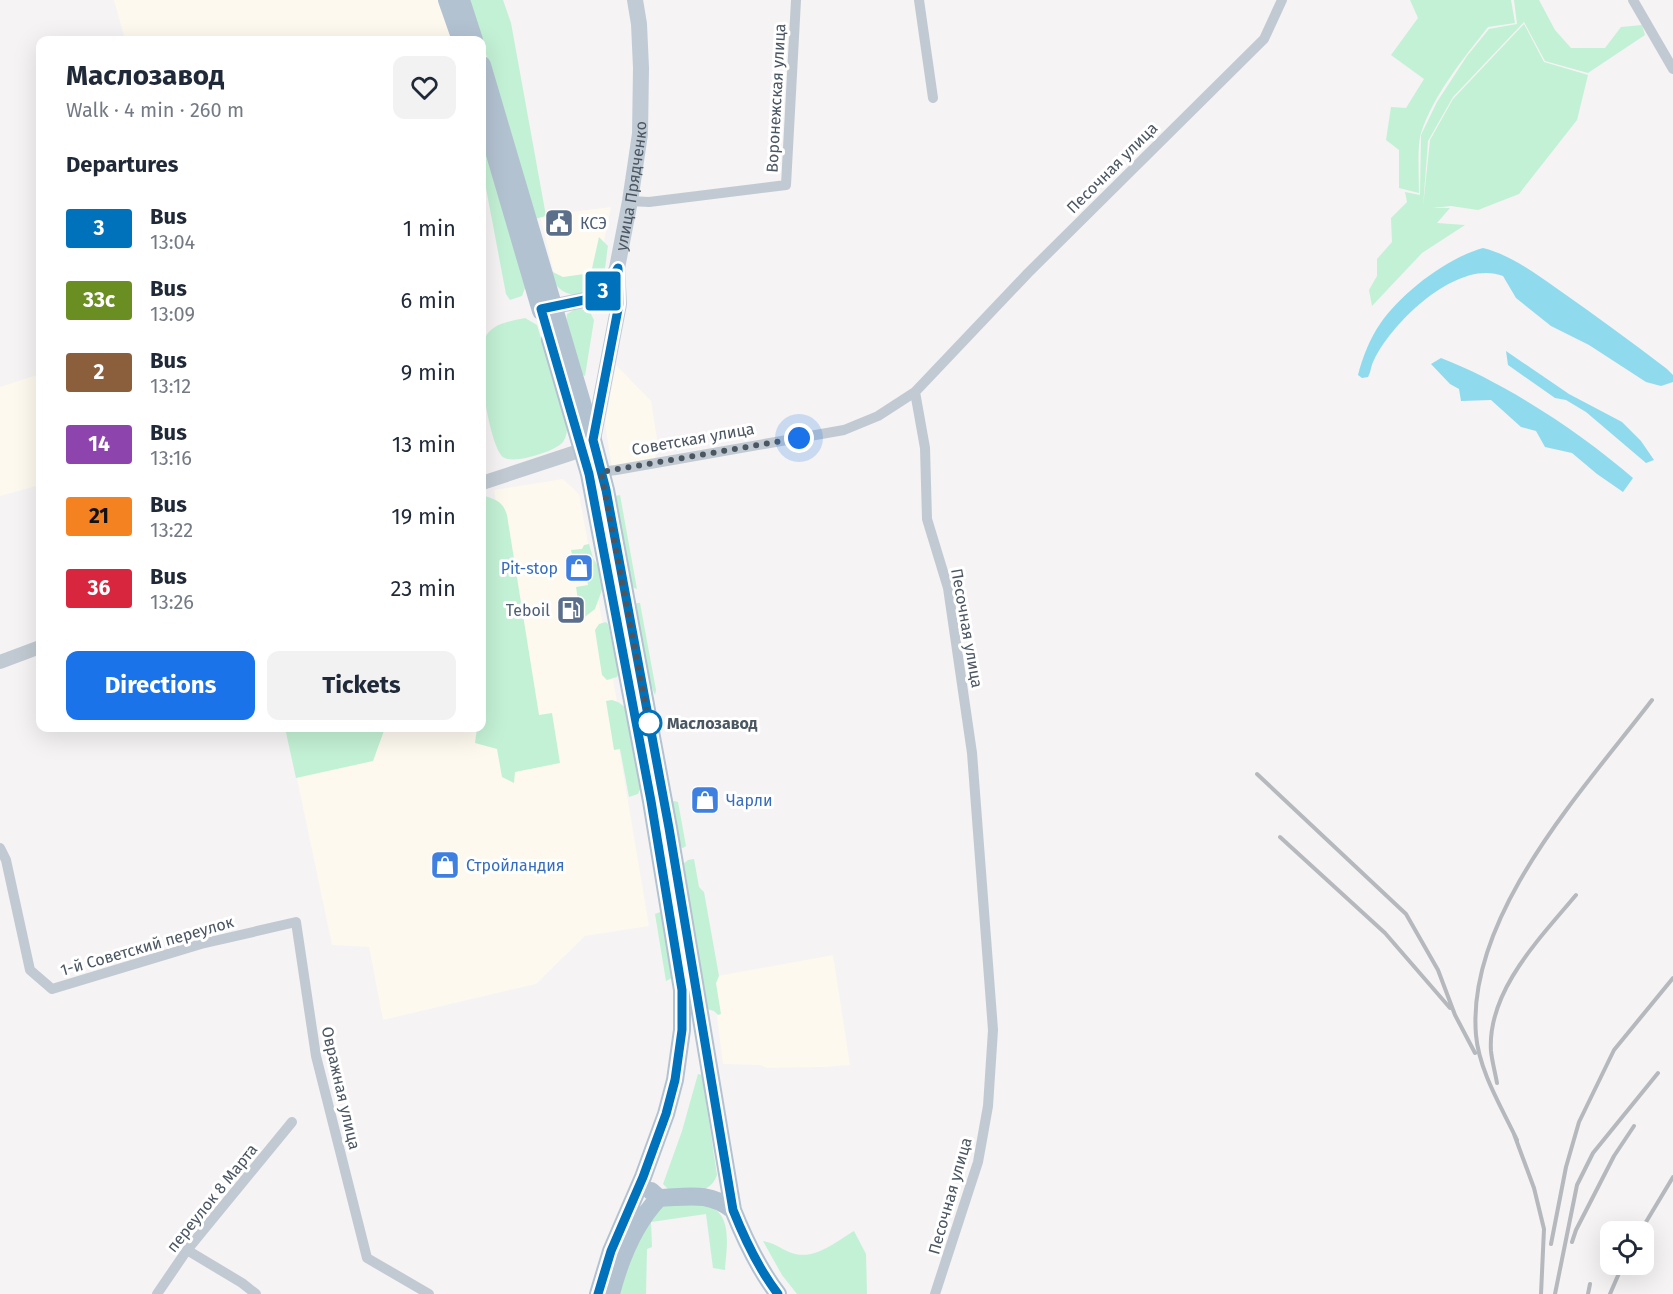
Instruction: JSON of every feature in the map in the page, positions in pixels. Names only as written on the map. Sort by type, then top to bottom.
[{"type":"main road","points":[[447,0],[460,36]]},
{"type":"main road","points":[[461,0],[473,36]]},
{"type":"main road","name":"улица Прядченко","points":[[636,0],[641,68],[640,123],[630,201],[618,268],[619,304],[588,445],[589,474],[710,1074],[733,1210],[765,1277],[778,1294]]},
{"type":"main road","points":[[486,80],[547,308]]},
{"type":"main road","points":[[486,122],[547,308],[588,445]]},
{"type":"main road","points":[[547,308],[594,298],[607,287],[618,268]]},
{"type":"main road","name":"улица Прядченко","points":[[588,445],[601,472],[666,852],[682,990],[682,1030],[675,1080],[666,1114],[643,1177],[611,1251],[598,1294]]},
{"type":"main road","points":[[675,1080],[682,1071],[690,1067],[700,1066],[710,1074]]},
{"type":"main road","points":[[643,1177],[648,1189],[659,1198],[706,1197],[721,1201],[733,1210]]},
{"type":"main road","points":[[706,1197],[719,1190],[728,1177]]},
{"type":"main road","points":[[611,1294],[615,1277],[637,1225],[659,1198]]},
{"type":"street","name":"Воронежская улица","points":[[630,201],[648,202],[786,185],[796,0]]},
{"type":"street","points":[[919,0],[933,98]]},
{"type":"street","name":"Песочная улица","points":[[935,1294],[978,1162],[988,1106],[993,1030],[972,753],[948,588],[927,519],[926,448],[915,392],[1028,273],[1264,39],[1282,0]]},
{"type":"street","points":[[1633,0],[1673,69]]},
{"type":"street","name":"Советская улица","points":[[601,472],[844,429],[878,416],[915,392]]},
{"type":"street","points":[[486,482],[588,445]]},
{"type":"street","points":[[0,662],[36,648]]},
{"type":"street","name":"1-й Советский переулок","points":[[0,848],[6,860],[30,970],[52,989],[201,944],[297,922]]},
{"type":"street","name":"Овражная улица","points":[[297,922],[316,1056],[367,1258],[429,1294]]},
{"type":"street","name":"переулок 8 Марта","points":[[157,1294],[188,1250],[292,1122]]},
{"type":"street","points":[[188,1250],[256,1294]]},
{"type":"shaded area","points":[[114,0],[438,0],[452,36],[124,36]]},
{"type":"shaded area","points":[[611,207],[597,275],[584,280],[555,277],[540,216]]},
{"type":"shaded area","points":[[616,365],[651,401],[658,445],[655,458],[612,468],[605,424]]},
{"type":"shaded area","points":[[36,375],[36,486],[0,496],[0,387]]},
{"type":"shaded area","points":[[563,479],[579,494],[623,735],[618,742],[649,926],[585,936],[536,984],[383,1020],[369,947],[332,945],[287,732],[486,732],[486,726],[532,726],[494,490]]},
{"type":"shaded area","points":[[833,955],[850,1065],[767,1068],[760,1065],[723,1064],[712,977]]},
{"type":"green space","points":[[470,0],[503,0],[511,23],[546,216],[535,219],[486,54],[486,36],[481,36]]},
{"type":"green space","points":[[1410,0],[1511,0],[1515,23],[1488,27],[1450,77],[1433,104],[1420,139],[1419,193],[1399,188],[1399,150],[1386,140],[1391,107],[1406,108],[1424,79],[1391,55],[1418,18]]},
{"type":"green space","points":[[1514,0],[1539,0],[1555,30],[1571,48],[1605,48],[1621,27],[1642,25],[1645,35],[1588,73],[1545,61],[1524,22],[1453,97],[1428,141],[1423,207],[1430,140],[1453,99],[1524,24],[1544,62],[1588,75],[1577,120],[1519,194],[1478,210],[1451,206],[1432,208],[1450,208],[1437,223],[1465,225],[1422,253],[1372,306],[1369,290],[1377,276],[1377,259],[1392,242],[1391,218],[1407,202],[1405,192],[1420,195],[1421,135],[1437,102],[1467,56],[1489,29],[1517,24]]},
{"type":"green space","points":[[486,146],[524,277],[525,288],[522,296],[510,300],[506,294],[486,188]]},
{"type":"green space","points":[[599,237],[608,246],[605,270],[600,283],[587,293],[579,295],[564,292],[553,280],[551,271],[563,277],[591,273]]},
{"type":"green space","points":[[581,309],[590,312],[594,320],[585,376],[581,374],[566,324],[567,314]]},
{"type":"green space","points":[[525,318],[537,325],[567,424],[565,438],[559,446],[534,456],[516,459],[503,457],[498,450],[486,406],[486,335],[490,330],[506,322]]},
{"type":"green space","points":[[620,495],[637,589],[632,587],[615,496]]},
{"type":"green space","points":[[486,496],[499,502],[507,515],[539,715],[552,713],[560,763],[515,772],[514,783],[502,777],[497,749],[475,743],[476,732],[486,732]]},
{"type":"green space","points":[[589,544],[599,568],[603,587],[595,609],[581,620],[576,587],[588,585],[583,554],[572,555],[571,550],[582,549],[584,545]]},
{"type":"green space","points":[[640,603],[655,695],[648,678],[635,605]]},
{"type":"green space","points":[[606,622],[619,673],[617,677],[607,680],[602,675],[595,630],[599,624]]},
{"type":"green space","points":[[612,700],[626,708],[640,789],[638,794],[629,797],[620,749],[614,750],[606,701]]},
{"type":"green space","points":[[286,732],[384,732],[373,761],[296,778]]},
{"type":"green space","points":[[678,802],[686,846],[683,848],[680,847],[671,803]]},
{"type":"green space","points":[[694,859],[699,887],[704,892],[719,976],[716,983],[721,1014],[718,1015],[707,1009],[683,864]]},
{"type":"green space","points":[[663,911],[674,977],[666,981],[655,914]]},
{"type":"green space","points":[[698,1074],[702,1075],[717,1175],[709,1187],[697,1191],[668,1189],[663,1184],[682,1131]]},
{"type":"green space","points":[[695,1204],[708,1206],[722,1217],[727,1234],[725,1270],[713,1268],[706,1214],[651,1222],[652,1247],[647,1249],[646,1294],[620,1294],[640,1236],[661,1206]]},
{"type":"green space","points":[[854,1231],[866,1254],[867,1294],[797,1294],[782,1275],[763,1241],[789,1252],[806,1255],[831,1246]]},
{"type":"water","points":[[1483,248],[1503,255],[1523,266],[1573,300],[1667,369],[1673,375],[1673,382],[1661,386],[1646,382],[1589,345],[1551,326],[1516,298],[1503,276],[1485,273],[1466,276],[1428,297],[1395,328],[1373,362],[1368,377],[1362,378],[1358,375],[1373,336],[1400,300],[1440,268]]},
{"type":"water","points":[[1506,351],[1569,394],[1622,422],[1641,441],[1654,460],[1646,463],[1586,412],[1566,400],[1555,398],[1508,365]]},
{"type":"water","points":[[1441,358],[1466,368],[1542,410],[1633,478],[1623,492],[1572,453],[1545,447],[1536,431],[1521,427],[1491,400],[1461,401],[1459,389],[1450,384],[1431,364]]},
{"type":"railway","points":[[1517,1140],[1486,1076],[1476,1035],[1478,990],[1490,945],[1509,900],[1535,856],[1564,813],[1652,700]]},
{"type":"railway","points":[[1257,774],[1406,914],[1438,970],[1455,1015],[1475,1053]]},
{"type":"railway","points":[[1280,837],[1385,933],[1450,1008]]},
{"type":"railway","points":[[1497,1083],[1491,1051],[1492,1029],[1498,1007],[1519,966],[1576,895]]},
{"type":"railway","points":[[1551,1244],[1566,1167],[1579,1122],[1614,1050],[1673,978]]},
{"type":"railway","points":[[1555,1294],[1577,1185],[1593,1153],[1658,1073]]},
{"type":"railway","points":[[1572,1242],[1614,1156],[1634,1126]]},
{"type":"railway","points":[[1514,1134],[1534,1188],[1544,1229],[1541,1294]]},
{"type":"railway","points":[[1647,1221],[1673,1177]]},
{"type":"railway","points":[[1610,1294],[1618,1275]]},
{"type":"railway","points":[[1588,1294],[1590,1284]]},
{"type":"bus line","name":"3","points":[[598,1294],[611,1251],[652,1155],[666,1114],[675,1080],[682,1030],[682,990],[651,801],[589,474],[541,309],[594,298],[607,287],[618,268],[619,304],[593,440],[606,490],[669,828],[733,1210],[745,1240],[765,1277],[778,1294]]},
{"type":"place","name":"КСЭ","points":[[559,223]]},
{"type":"place","name":"Pit-stop","points":[[579,568]]},
{"type":"place","name":"Teboil","points":[[571,610]]},
{"type":"place","name":"Маслозавод","points":[[649,723]]},
{"type":"place","name":"Чарли","points":[[705,800]]},
{"type":"place","name":"Стройландия","points":[[445,865]]},
{"type":"route","points":[[649,723],[650,727],[601,472],[799,438]]}]
